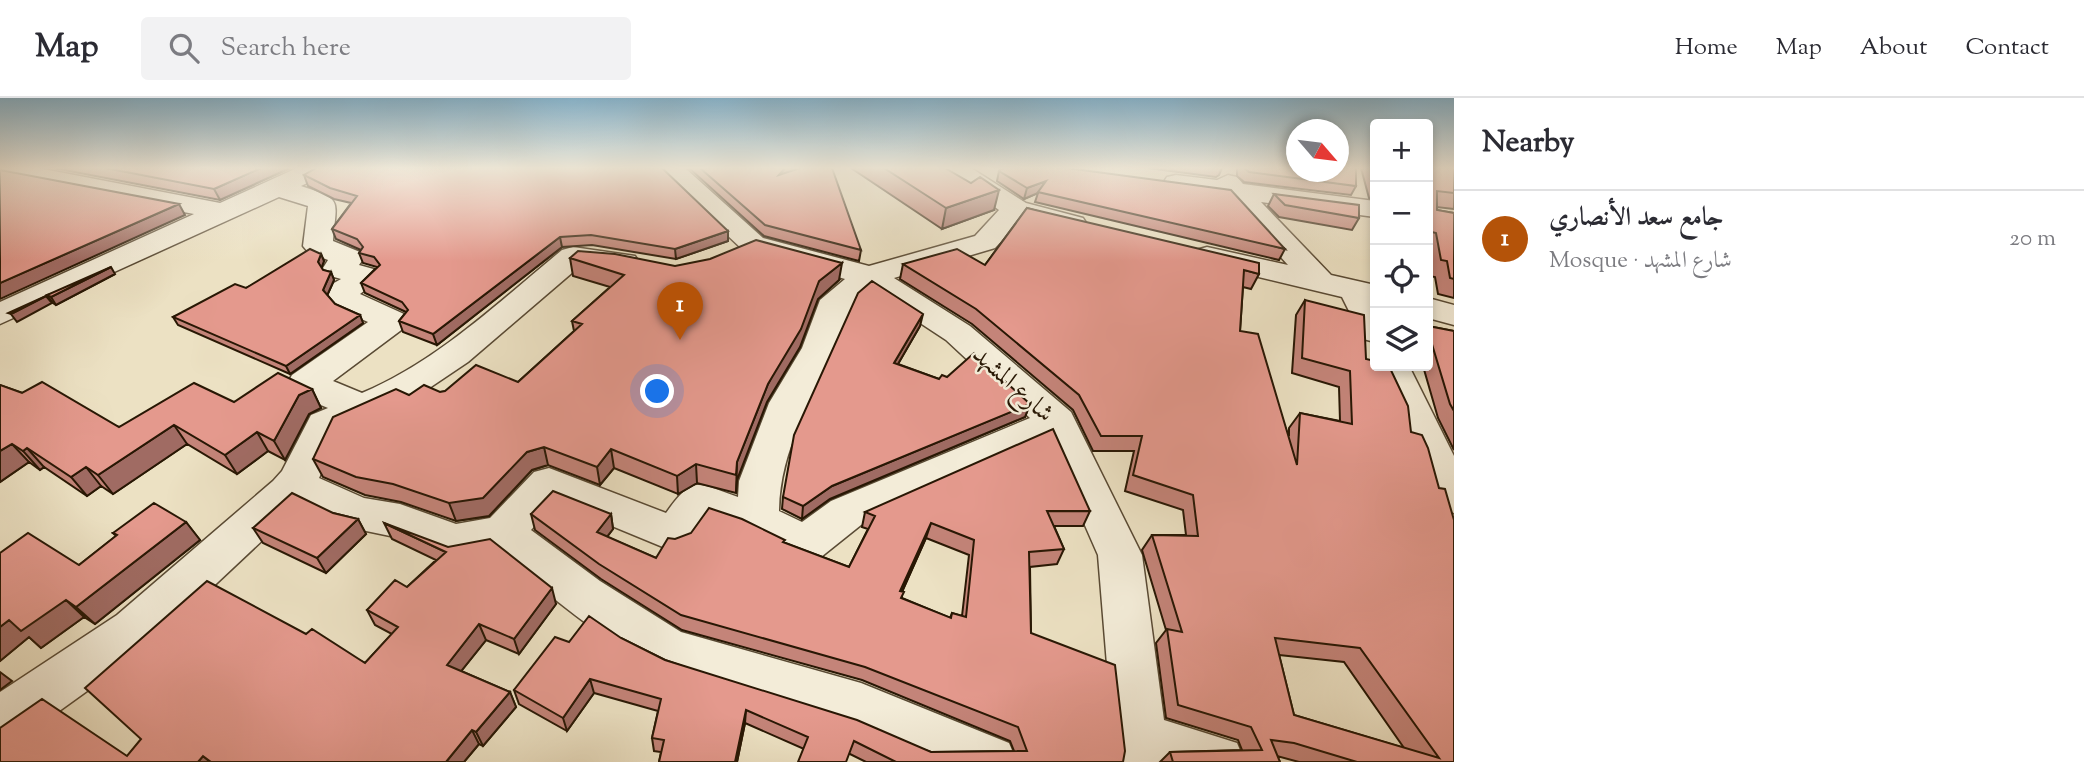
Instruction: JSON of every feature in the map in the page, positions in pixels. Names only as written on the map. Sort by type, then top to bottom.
[{"type":"street","points":[[157,199],[220,211]]},
{"type":"street","points":[[0,314],[15,294],[249,199]]},
{"type":"street","points":[[314,199],[323,202],[318,246],[349,258],[338,268],[366,277],[345,290],[344,296],[350,302],[392,321],[305,384],[364,408]]},
{"type":"street","name":"شارع المشهد","points":[[694,199],[736,251],[869,276],[958,333],[1058,421],[1120,555],[1140,750]]},
{"type":"street","points":[[1001,199],[1016,209],[1106,232]]},
{"type":"street","points":[[1243,199],[1320,282]]},
{"type":"street","points":[[1301,199],[1370,208]]},
{"type":"street","points":[[758,520],[759,481],[788,403],[819,348],[836,300],[869,276],[985,242],[1016,209]]},
{"type":"street","points":[[1181,250],[1365,292],[1370,312]]},
{"type":"street","points":[[0,722],[134,630],[293,484],[325,424],[394,394],[456,354],[573,256],[663,270]]},
{"type":"street","points":[[1433,309],[1454,315]]},
{"type":"street","points":[[1393,371],[1454,498]]},
{"type":"street","points":[[293,484],[358,514],[400,521],[455,542],[503,533],[549,482],[675,535],[698,500],[758,520],[805,544],[846,513],[1058,421]]},
{"type":"street","points":[[503,533],[584,595],[668,650],[861,708],[931,750],[990,762]]},
{"type":"street","points":[[1140,750],[1219,762]]},
{"type":"building","points":[[0,199],[153,199],[179,204],[0,283]]},
{"type":"building","points":[[355,199],[694,199],[728,231],[675,249],[591,235],[560,237],[433,334],[399,321],[408,310],[402,302],[361,283],[380,265],[374,257],[359,253],[363,247],[357,239],[332,229]]},
{"type":"building","points":[[735,199],[843,199],[861,250],[765,225]]},
{"type":"building","points":[[932,199],[973,199],[946,208]]},
{"type":"building","points":[[1068,199],[1239,199],[1285,249]]},
{"type":"building","points":[[1279,199],[1313,199],[1359,205],[1359,218],[1285,205]]},
{"type":"building","points":[[1433,199],[1437,199],[1437,210],[1454,213],[1454,279],[1450,278],[1447,261],[1441,260],[1436,233],[1433,232]]},
{"type":"building","points":[[1027,208],[1259,263],[1259,274],[1244,270],[1240,331],[1258,334],[1297,465],[1300,413],[1352,424],[1350,371],[1302,358],[1305,300],[1364,315],[1366,359],[1370,360],[1370,371],[1391,371],[1408,406],[1411,432],[1422,435],[1439,488],[1445,489],[1454,520],[1454,762],[1357,762],[1294,743],[1271,740],[1280,762],[1173,762],[1170,752],[1262,750],[1251,727],[1178,705],[1167,629],[1182,632],[1152,535],[1198,536],[1193,495],[1133,475],[1142,436],[1101,436],[1079,395],[976,309],[903,264],[957,249],[985,265]],"holes":[[[1275,638],[1360,648],[1439,758],[1294,715]]]},
{"type":"building","points":[[756,240],[842,263],[819,281],[801,329],[768,384],[737,462],[736,475],[696,464],[677,476],[611,449],[597,467],[544,447],[527,452],[483,498],[449,503],[393,484],[356,477],[313,459],[333,417],[396,389],[409,395],[424,385],[440,392],[445,391],[476,365],[518,382],[582,324],[572,321],[624,275],[570,258],[578,251],[615,254],[675,266],[710,259]]},
{"type":"building","points":[[310,249],[321,254],[318,262],[323,270],[331,272],[323,290],[335,304],[360,315],[286,366],[173,317],[235,284],[246,288]]},
{"type":"building","points":[[111,267],[51,297],[47,295]]},
{"type":"building","points":[[872,281],[923,314],[894,363],[939,379],[942,375],[947,377],[974,353],[1030,404],[832,486],[803,506],[783,497],[794,435],[858,293]]},
{"type":"building","points":[[46,296],[11,314],[8,313]]},
{"type":"building","points":[[1433,327],[1454,331],[1454,411],[1433,348]]},
{"type":"building","points":[[278,373],[312,389],[299,395],[274,441],[257,432],[225,455],[174,425],[98,475],[86,467],[71,477],[27,448],[23,451],[12,444],[0,451],[0,385],[22,393],[42,382],[119,427],[194,383],[234,402]]},
{"type":"building","points":[[1053,429],[1090,511],[1047,511],[1064,549],[1029,552],[1031,633],[1115,665],[1125,751],[1123,762],[896,762],[854,741],[846,762],[798,762],[808,737],[746,710],[735,762],[659,762],[664,740],[652,738],[661,699],[590,679],[563,718],[514,690],[555,637],[569,642],[589,616],[621,638],[665,660],[857,720],[931,752],[1027,751],[1018,727],[865,667],[681,615],[599,564],[531,514],[553,491],[611,514],[597,532],[656,558],[668,538],[675,539],[691,533],[709,508],[742,519],[785,540],[783,542],[849,567],[875,516],[865,512]],"holes":[[[931,523],[974,540],[966,617],[952,613],[951,618],[901,598],[904,592],[900,591]]]},
{"type":"building","points":[[292,493],[333,513],[358,519],[317,558],[253,528]]},
{"type":"building","points":[[154,503],[186,522],[76,607],[66,600],[21,631],[9,620],[0,627],[0,553],[28,533],[79,565],[117,535],[113,533]]},
{"type":"building","points":[[384,523],[448,547],[490,539],[552,588],[514,639],[479,624],[447,665],[510,692],[476,732],[472,730],[446,762],[211,762],[203,756],[198,762],[0,762],[0,728],[42,699],[127,756],[141,739],[85,688],[207,581],[306,634],[312,629],[365,663],[398,627],[367,610],[395,580],[407,587],[446,552]]},
{"type":"place","name":"جامع سعد الأنصاري","points":[[680,340]]}]
